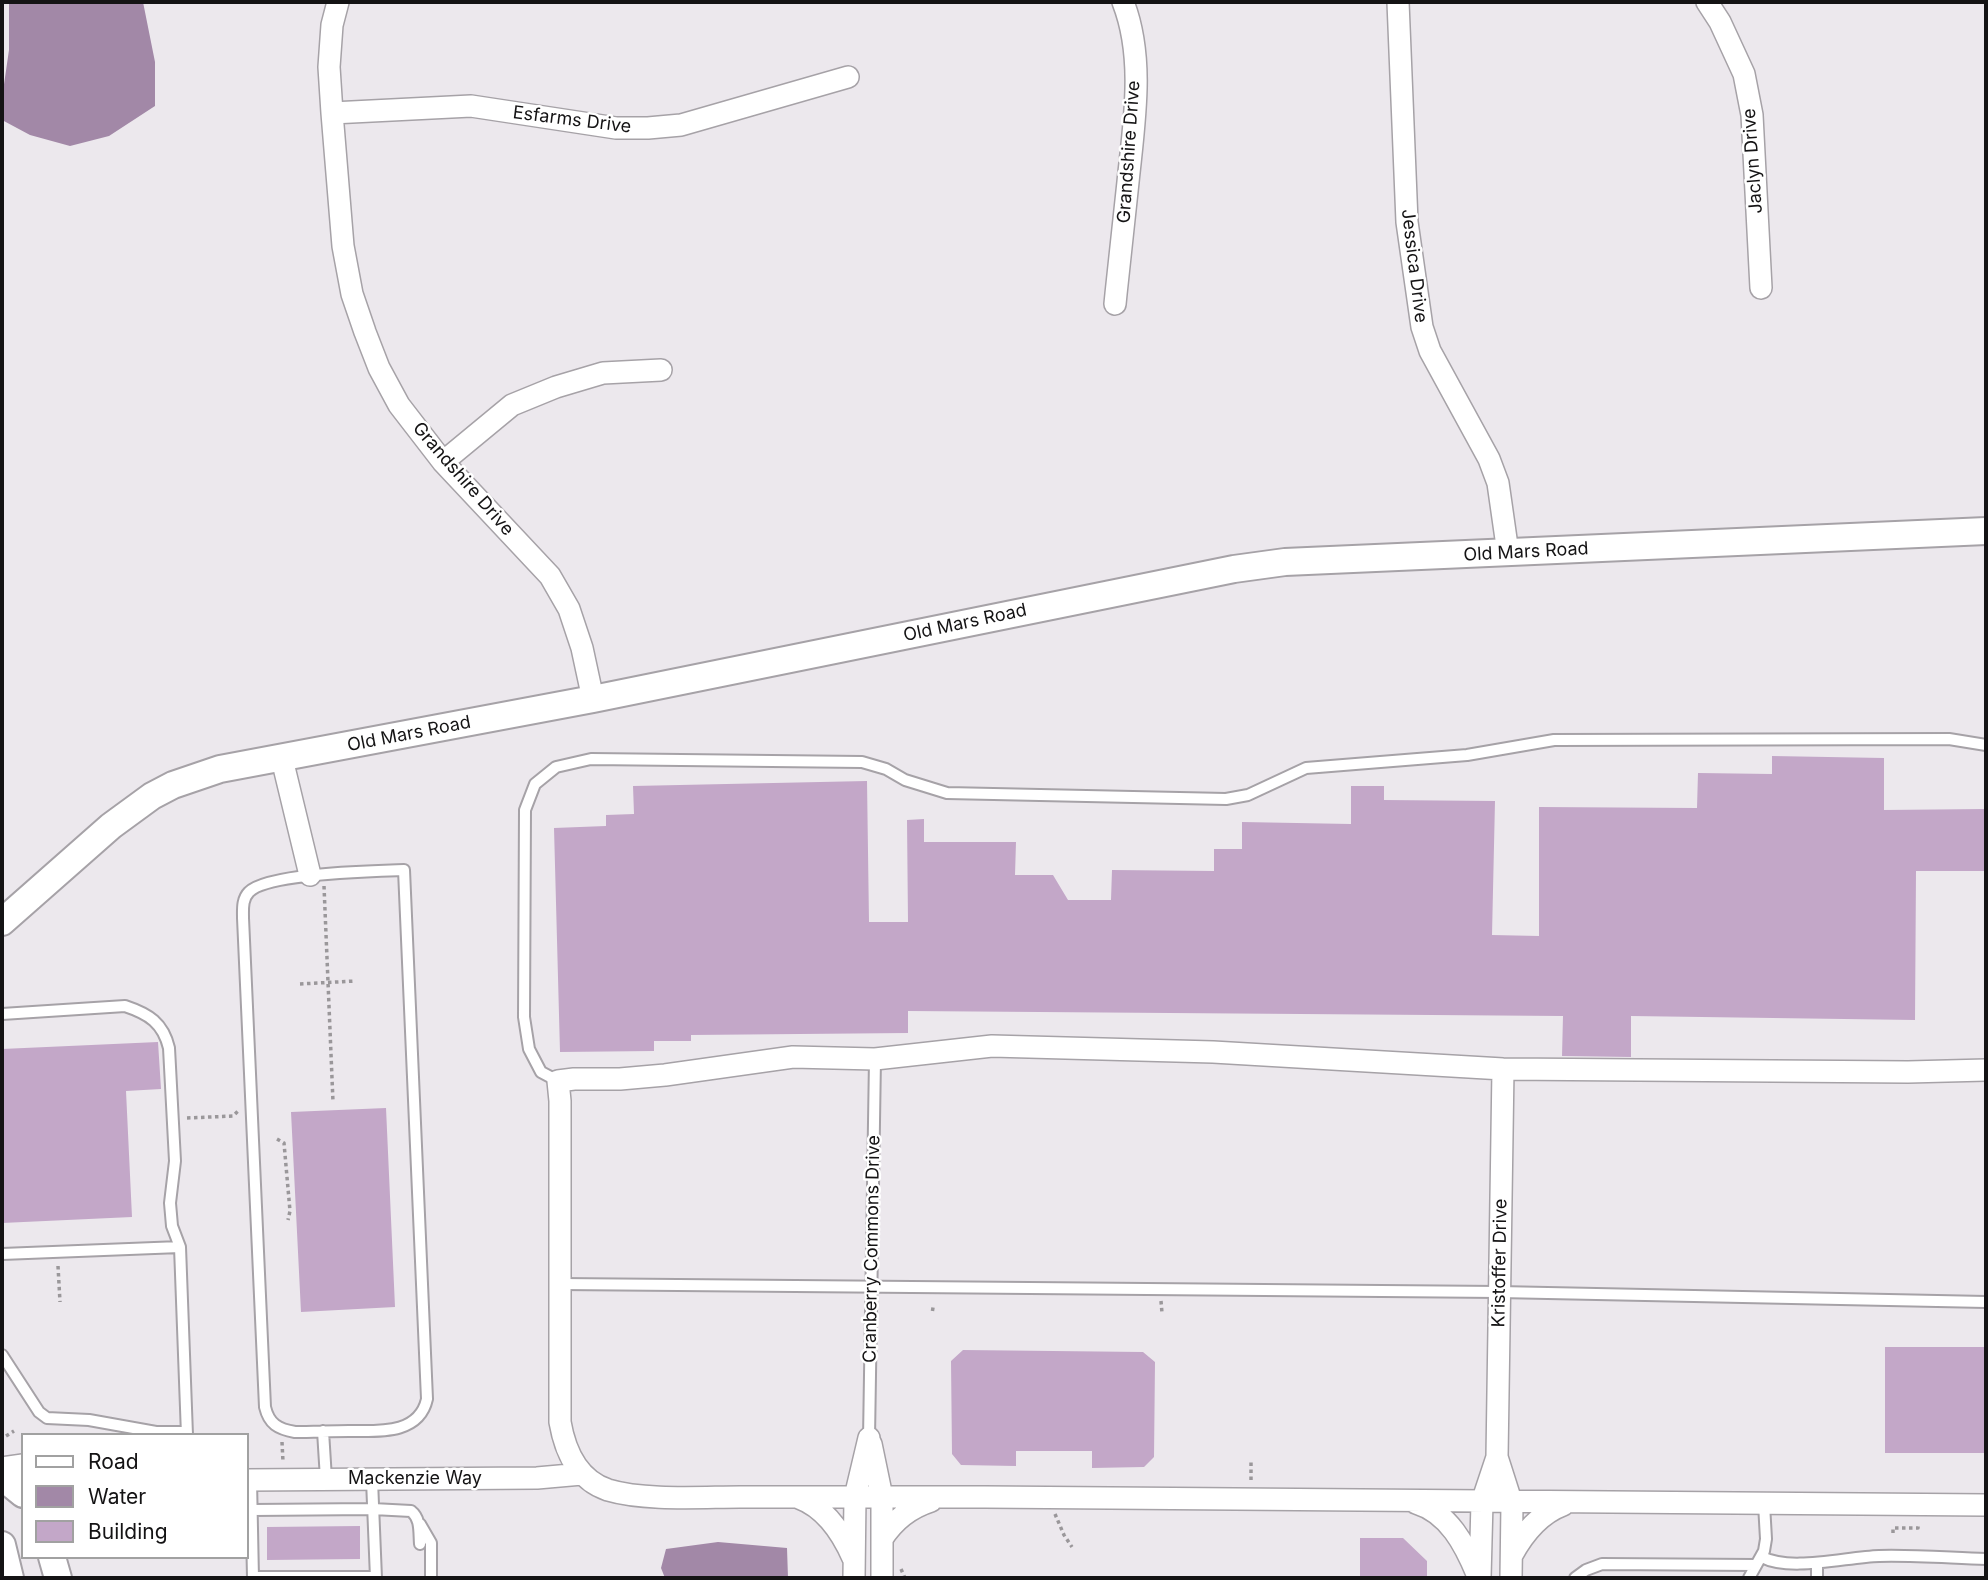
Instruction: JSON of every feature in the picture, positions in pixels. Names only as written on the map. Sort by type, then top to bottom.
[{"type":"street","name":"Grandshire Drive","points":[[338,2],[332,25],[329,67],[343,246],[352,294],[379,368],[399,405],[443,463],[550,576],[569,609],[582,648],[593,699]]},
{"type":"street","name":"Grandshire Drive","points":[[1115,304],[1135,97],[1135,47],[1123,2]]},
{"type":"street","name":"Jessica Drive","points":[[1398,2],[1407,222],[1422,327],[1430,351],[1489,459],[1498,483],[1508,553]]},
{"type":"street","name":"Jaclyn Drive","points":[[1707,2],[1720,22],[1744,74],[1752,115],[1761,288]]},
{"type":"street","name":"Esfarms Drive","points":[[332,113],[471,106],[616,128],[648,128],[681,125],[848,77]]},
{"type":"street","points":[[443,463],[512,405],[556,387],[603,373],[660,369]]},
{"type":"street","name":"Old Mars Road","points":[[2,922],[111,826],[152,796],[173,785],[220,769],[593,699],[1234,569],[1285,562],[1986,531]]},
{"type":"street","points":[[282,759],[317,880]]},
{"type":"street","points":[[1986,1070],[1908,1072],[1503,1069],[1213,1052],[992,1046],[875,1059],[793,1057],[665,1075],[558,1081],[559,1422],[573,1464],[582,1474],[604,1489],[663,1497],[1986,1505]]},
{"type":"street","name":"Kristoffer Drive","points":[[1479,1578],[1482,1502],[1497,1457],[1503,1069]]},
{"type":"street","name":"Cranberry Commons Drive","points":[[855,1571],[855,1497],[869,1438]]},
{"type":"street","name":"Cranberry Commons Drive","points":[[869,1438],[882,1497],[882,1578]]},
{"type":"street","name":"Kristoffer Drive","points":[[1497,1457],[1512,1504],[1511,1578]]},
{"type":"street","points":[[2,1468],[21,1465]]},
{"type":"street","name":"Mackenzie Way","points":[[249,1480],[537,1479],[582,1474]]},
{"type":"street","points":[[2,1477],[21,1492]]},
{"type":"street","points":[[793,1497],[808,1502],[831,1520],[847,1546],[855,1571]]},
{"type":"street","points":[[882,1539],[905,1513],[942,1497]]},
{"type":"street","points":[[1410,1502],[1426,1506],[1450,1525],[1479,1578]]},
{"type":"street","points":[[1511,1557],[1537,1521],[1553,1510],[1570,1504]]},
{"type":"street","points":[[2,1545],[10,1578]]},
{"type":"street","points":[[53,1559],[58,1578]]},
{"type":"lane","points":[[558,1081],[541,1072],[529,1049],[524,1017],[525,810],[535,784],[556,767],[591,759],[862,762],[886,769],[905,780],[947,793],[1226,799],[1248,795],[1306,768],[1467,755],[1554,740],[1949,739],[1986,745]]},
{"type":"lane","points":[[404,870],[427,1399],[421,1414],[401,1428],[323,1431],[282,1430],[270,1421],[265,1407],[244,902],[251,889],[269,883],[404,870]]},
{"type":"lane","points":[[2,1014],[125,1006],[152,1018],[167,1037],[175,1161],[170,1203],[172,1226],[180,1247],[187,1433]]},
{"type":"lane","name":"Cranberry Commons Drive","points":[[869,1438],[875,1059]]},
{"type":"lane","points":[[2,1254],[180,1247]]},
{"type":"lane","points":[[560,1284],[1499,1292],[1986,1302]]},
{"type":"lane","points":[[2,1355],[39,1412],[47,1418],[89,1420],[172,1433]]},
{"type":"lane","points":[[323,1431],[326,1479]]},
{"type":"lane","points":[[249,1480],[253,1577],[376,1578],[372,1480]]},
{"type":"lane","points":[[1749,1578],[1765,1551],[1764,1504]]},
{"type":"lane","points":[[252,1510],[411,1511],[431,1543],[431,1578]]},
{"type":"lane","points":[[418,1521],[420,1544]]},
{"type":"lane","points":[[1575,1578],[1602,1564],[1759,1561],[1817,1563],[1879,1556],[1986,1559]]},
{"type":"lane","points":[[1817,1563],[1817,1578]]},
{"type":"path","points":[[317,880],[328,982],[333,1102]]},
{"type":"path","points":[[300,984],[355,981]]},
{"type":"path","points":[[193,1118],[233,1116],[242,1109]]},
{"type":"path","points":[[277,1139],[284,1143],[290,1211],[288,1220]]},
{"type":"path","points":[[58,1264],[60,1302]]},
{"type":"path","points":[[1161,1299],[1162,1313]]},
{"type":"path","points":[[931,1309],[937,1310]]},
{"type":"path","points":[[6,1436],[14,1431]]},
{"type":"path","points":[[282,1440],[283,1464]]},
{"type":"path","points":[[1053,1509],[1072,1547]]},
{"type":"path","points":[[1893,1523],[1918,1523],[1918,1528],[1893,1528],[1893,1533]]},
{"type":"water","points":[[9,2],[143,2],[155,62],[155,106],[109,136],[70,146],[30,135],[2,120],[2,98],[9,50]]},
{"type":"water","points":[[718,1542],[787,1548],[788,1578],[665,1578],[661,1568],[666,1549]]},
{"type":"building","points":[[1772,756],[1884,758],[1884,810],[1985,809],[1985,871],[1916,871],[1915,1020],[1631,1016],[1631,1057],[1562,1056],[1563,1016],[908,1011],[908,1033],[691,1035],[691,1041],[654,1041],[654,1051],[560,1052],[554,828],[606,826],[606,815],[634,814],[633,786],[867,781],[869,922],[908,922],[907,820],[924,819],[924,842],[1016,842],[1015,875],[1053,875],[1068,900],[1111,900],[1112,870],[1214,871],[1214,849],[1242,849],[1242,822],[1351,824],[1351,786],[1384,786],[1384,800],[1495,801],[1492,935],[1539,936],[1539,807],[1697,808],[1698,773],[1772,774]]},
{"type":"building","points":[[158,1042],[161,1089],[126,1091],[132,1217],[2,1223],[2,1049]]},
{"type":"building","points":[[386,1108],[395,1307],[301,1312],[291,1112]]},
{"type":"building","points":[[1885,1347],[1986,1347],[1986,1453],[1885,1453]]},
{"type":"building","points":[[963,1350],[1143,1352],[1155,1362],[1154,1457],[1144,1467],[1092,1468],[1092,1451],[1016,1451],[1016,1466],[961,1465],[952,1454],[951,1361]]},
{"type":"building","points":[[360,1526],[360,1559],[267,1560],[267,1527]]},
{"type":"building","points":[[1360,1538],[1403,1538],[1427,1561],[1427,1578],[1360,1578]]}]
